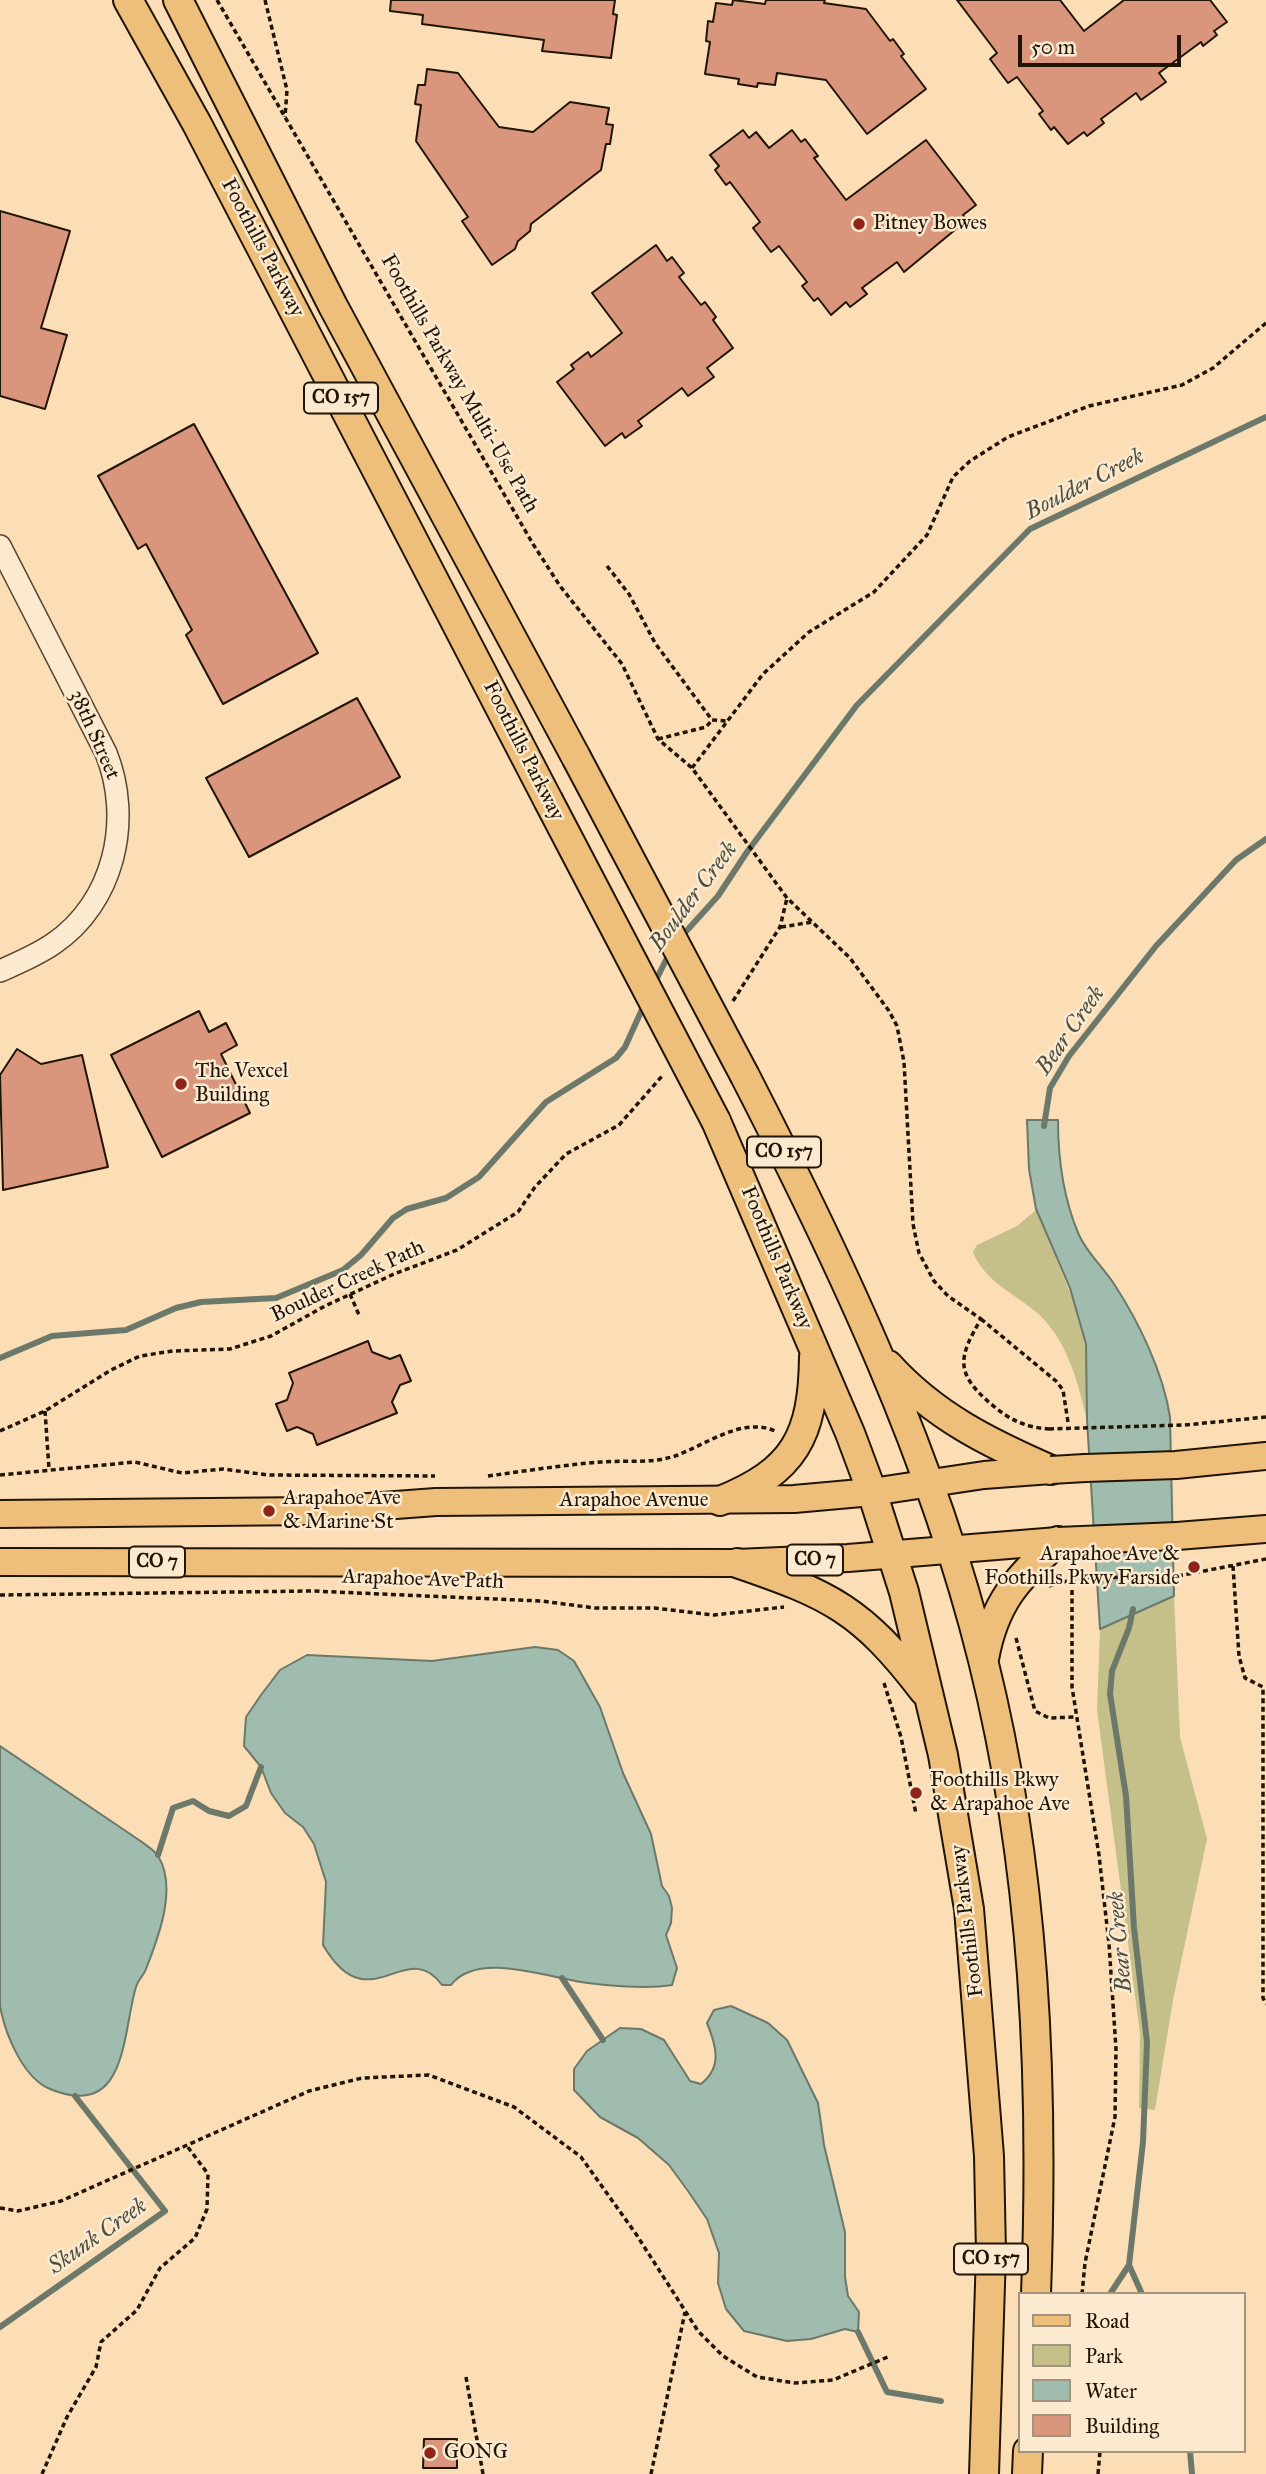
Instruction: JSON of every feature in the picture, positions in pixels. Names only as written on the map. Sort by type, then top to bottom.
[{"type":"highway","name":"Foothills Parkway","points":[[128,0],[229,184],[716,1121],[872,1492],[892,1554],[931,1700],[969,1909],[989,2155],[991,2253],[984,2474]]},
{"type":"highway","name":"Foothills Parkway","points":[[178,0],[333,306],[576,757],[823,1228],[878,1354],[927,1483],[951,1548],[984,1662],[1014,1820],[1032,1957],[1040,2134],[1036,2292]]},
{"type":"highway","points":[[720,1501],[761,1483],[781,1466],[797,1443],[812,1403],[814,1351]]},
{"type":"highway","points":[[878,1354],[917,1394],[960,1427],[1051,1470]]},
{"type":"highway","points":[[984,1662],[990,1629],[1006,1596],[1022,1574],[1058,1541]]},
{"type":"highway","points":[[737,1563],[804,1587],[849,1611],[885,1642],[931,1700]]},
{"type":"highway","points":[[1027,2474],[1028,2453]]},
{"type":"main road","name":"Arapahoe Avenue","points":[[0,1514],[315,1511],[436,1502],[794,1499],[1051,1470],[1176,1465],[1266,1456]]},
{"type":"main road","name":"CO 7","points":[[0,1562],[737,1563],[1266,1529]]},
{"type":"street","name":"38th Street","points":[[0,546],[106,753],[119,803],[112,860],[102,888],[89,909],[54,944],[0,971]]},
{"type":"path","name":"Foothills Parkway Multi-Use Path","points":[[217,0],[410,327],[533,544],[560,586],[622,664],[658,739],[692,768],[787,898]]},
{"type":"path","points":[[265,0],[287,90],[285,119]]},
{"type":"path","points":[[692,768],[763,674],[810,632],[874,592],[927,535],[953,478],[970,461],[1008,437],[1089,406],[1182,385],[1213,368],[1266,323]]},
{"type":"path","points":[[607,566],[629,594],[656,643],[712,720],[727,722]]},
{"type":"path","points":[[658,739],[706,727],[712,720]]},
{"type":"path","points":[[728,1009],[780,927],[787,898],[858,967],[878,993],[897,1026],[904,1062],[913,1224],[919,1254],[941,1289],[1056,1381],[1063,1390],[1068,1422]]},
{"type":"path","points":[[780,927],[813,922]]},
{"type":"path","name":"Boulder Creek Path","points":[[0,1431],[45,1411],[111,1370],[140,1356],[173,1350],[230,1349],[271,1336],[350,1294],[457,1250],[518,1212],[566,1154],[619,1125],[663,1075]]},
{"type":"path","points":[[350,1294],[359,1315]]},
{"type":"path","points":[[981,1319],[965,1351],[966,1375],[970,1386],[1020,1425],[1049,1429],[1185,1425],[1266,1417]]},
{"type":"path","points":[[45,1411],[49,1470]]},
{"type":"path","points":[[482,1477],[586,1463],[648,1462],[673,1457],[753,1427],[773,1429],[797,1443]]},
{"type":"path","points":[[0,1475],[135,1462],[182,1473],[223,1469],[268,1475],[447,1477]]},
{"type":"path","points":[[1062,1582],[1087,1578],[1178,1576],[1266,1559]]},
{"type":"path","points":[[1233,1566],[1239,1656],[1245,1678],[1263,1687],[1263,1998],[1266,2004]]},
{"type":"path","points":[[1072,1590],[1070,1657],[1075,1717],[1099,1855],[1109,1944],[1116,2049],[1115,2117],[1084,2263],[1082,2292]]},
{"type":"path","name":"Arapahoe Ave Path","points":[[0,1595],[312,1591],[541,1601],[595,1608],[654,1608],[714,1615],[788,1606]]},
{"type":"path","points":[[1016,1632],[1035,1711],[1049,1718],[1075,1717]]},
{"type":"path","points":[[882,1678],[898,1726],[916,1814]]},
{"type":"path","points":[[0,2208],[18,2211],[61,2201],[309,2091],[362,2078],[429,2076],[513,2107],[581,2157],[636,2234],[698,2332],[723,2356],[757,2377],[795,2383],[833,2380],[888,2356]]},
{"type":"path","points":[[42,2474],[67,2417],[96,2367],[101,2342],[137,2311],[160,2268],[195,2238],[207,2210],[208,2174],[187,2146]]},
{"type":"path","points":[[650,2474],[685,2312]]},
{"type":"path","points":[[466,2377],[483,2474]]},
{"type":"path","points":[[1098,2474],[1100,2453]]},
{"type":"green space","points":[[1036,1210],[1082,1322],[1088,1370],[1087,1420],[1070,1362],[1056,1335],[1036,1312],[992,1279],[973,1252],[977,1245],[1017,1226]]},
{"type":"green space","points":[[1174,1596],[1180,1737],[1207,1839],[1173,2000],[1155,2110],[1139,2108],[1140,2033],[1097,1710],[1100,1629]]},
{"type":"water","points":[[1027,1120],[1058,1120],[1062,1178],[1074,1221],[1082,1242],[1114,1284],[1141,1331],[1156,1365],[1170,1417],[1174,1596],[1100,1629],[1087,1420],[1086,1344],[1070,1288],[1036,1209],[1029,1169]]},
{"type":"water","points":[[535,1647],[558,1650],[574,1661],[600,1707],[623,1773],[651,1834],[662,1886],[669,1896],[672,1908],[671,1923],[666,1935],[677,1968],[672,1985],[602,1985],[494,1968],[477,1969],[463,1975],[451,1985],[442,1985],[428,1972],[415,1969],[371,1979],[356,1978],[340,1967],[323,1945],[326,1882],[314,1844],[303,1827],[285,1813],[271,1793],[261,1767],[244,1746],[246,1717],[280,1670],[307,1655],[432,1661]]},
{"type":"water","points":[[0,1746],[142,1842],[157,1854],[164,1869],[166,1898],[156,1943],[136,1987],[117,2067],[108,2083],[94,2093],[76,2096],[50,2089],[40,2083],[17,2054],[2,2017]]},
{"type":"water","points":[[731,2006],[768,2023],[787,2040],[818,2103],[824,2145],[845,2232],[845,2277],[848,2296],[859,2312],[858,2332],[845,2329],[811,2339],[787,2341],[744,2331],[726,2309],[718,2283],[719,2253],[707,2219],[688,2191],[669,2165],[638,2138],[600,2117],[574,2090],[574,2069],[587,2051],[620,2028],[641,2029],[664,2040],[690,2081],[701,2084],[712,2070],[716,2055],[707,2023],[714,2010]]},
{"type":"building","points":[[391,0],[615,0],[613,14],[617,15],[611,58],[542,51],[544,40],[422,24],[423,15],[390,11]]},
{"type":"building","points":[[733,0],[765,4],[766,0],[825,0],[824,3],[866,9],[890,41],[893,39],[904,54],[901,56],[926,89],[867,134],[826,80],[777,73],[775,85],[758,83],[757,87],[738,84],[739,79],[705,74],[710,42],[706,41],[708,21],[713,22],[716,3],[732,5]]},
{"type":"building","points":[[957,0],[1060,0],[1084,31],[1124,0],[1210,0],[1227,22],[1214,31],[1217,35],[1203,46],[1201,42],[1159,73],[1166,82],[1141,100],[1136,93],[1101,119],[1104,123],[1087,136],[1084,132],[1068,144],[1054,127],[1051,130],[1039,114],[1043,111],[1017,77],[1008,83],[990,59],[997,53]]},
{"type":"building","points":[[427,69],[458,73],[499,127],[533,132],[570,102],[609,108],[606,124],[613,125],[601,170],[531,224],[530,231],[518,241],[515,249],[492,265],[462,221],[468,217],[416,141],[421,105],[415,104],[418,85],[425,85]]},
{"type":"building","name":"Pitney Bowes","points":[[743,130],[749,138],[756,132],[769,148],[792,130],[801,142],[805,139],[818,156],[814,158],[846,200],[926,140],[976,205],[963,215],[967,220],[904,272],[897,262],[862,288],[867,294],[850,307],[846,302],[831,315],[818,298],[814,301],[802,286],[807,282],[779,246],[771,252],[753,228],[760,222],[730,182],[726,185],[715,170],[719,166],[710,155]]},
{"type":"building","points":[[0,211],[70,231],[41,328],[67,335],[45,409],[0,396]]},
{"type":"building","points":[[656,245],[667,261],[672,257],[684,273],[679,277],[701,305],[705,302],[716,317],[713,320],[733,348],[707,368],[714,377],[688,396],[682,388],[638,421],[642,426],[625,438],[622,433],[605,446],[557,382],[574,369],[571,365],[588,352],[591,357],[622,333],[592,293]]},
{"type":"building","points":[[194,424],[318,653],[223,704],[186,635],[192,630],[146,544],[138,549],[98,476]]},
{"type":"building","points":[[357,698],[400,777],[249,857],[206,778]]},
{"type":"building","name":"The Vexcel Building","points":[[199,1011],[209,1032],[226,1023],[237,1045],[221,1054],[250,1113],[162,1157],[111,1055]]},
{"type":"building","points":[[17,1049],[41,1064],[82,1055],[108,1167],[3,1190],[0,1075]]},
{"type":"building","points":[[368,1341],[372,1352],[390,1359],[400,1355],[411,1381],[400,1385],[392,1402],[397,1413],[317,1445],[313,1434],[297,1427],[287,1431],[276,1404],[287,1400],[293,1383],[289,1373]]},
{"type":"building","points":[[424,2439],[457,2439],[457,2468],[423,2468]]},
{"type":"waterway","name":"Boulder Creek","points":[[681,937],[718,896],[747,852],[857,705],[1030,529],[1266,417]]},
{"type":"waterway","name":"Bear Creek","points":[[1044,1126],[1050,1088],[1069,1056],[1156,946],[1236,860],[1266,839]]},
{"type":"waterway","name":"Boulder Creek","points":[[655,982],[670,952]]},
{"type":"waterway","name":"Boulder Creek","points":[[0,1358],[52,1336],[126,1330],[176,1308],[201,1302],[276,1298],[343,1270],[361,1255],[393,1218],[407,1209],[446,1198],[479,1177],[546,1102],[616,1058],[625,1047],[644,1005]]},
{"type":"waterway","name":"Bear Creek","points":[[1133,1609],[1129,1628],[1112,1671],[1110,1694],[1126,1796],[1134,1928],[1147,2042],[1143,2142],[1129,2265],[1141,2292]]},
{"type":"waterway","points":[[158,1855],[173,1808],[193,1801],[209,1811],[229,1816],[246,1806],[261,1767]]},
{"type":"waterway","points":[[562,1978],[603,2040]]},
{"type":"waterway","name":"Skunk Creek","points":[[0,2327],[165,2211],[75,2096]]},
{"type":"waterway","points":[[1111,2292],[1129,2265]]},
{"type":"waterway","points":[[858,2332],[887,2392],[941,2401]]},
{"type":"waterway","name":"Bear Creek","points":[[1190,2453],[1192,2474]]},
{"type":"place","name":"Pitney Bowes","points":[[859,224]]},
{"type":"place","name":"The Vexcel Building","points":[[181,1084]]},
{"type":"place","name":"Arapahoe Ave & Marine St","points":[[269,1511]]},
{"type":"place","name":"Arapahoe Ave & Foothills Pkwy Farside","points":[[1194,1567]]},
{"type":"place","name":"Foothills Pkwy & Arapahoe Ave","points":[[916,1793]]},
{"type":"place","name":"GONG","points":[[430,2453]]}]
